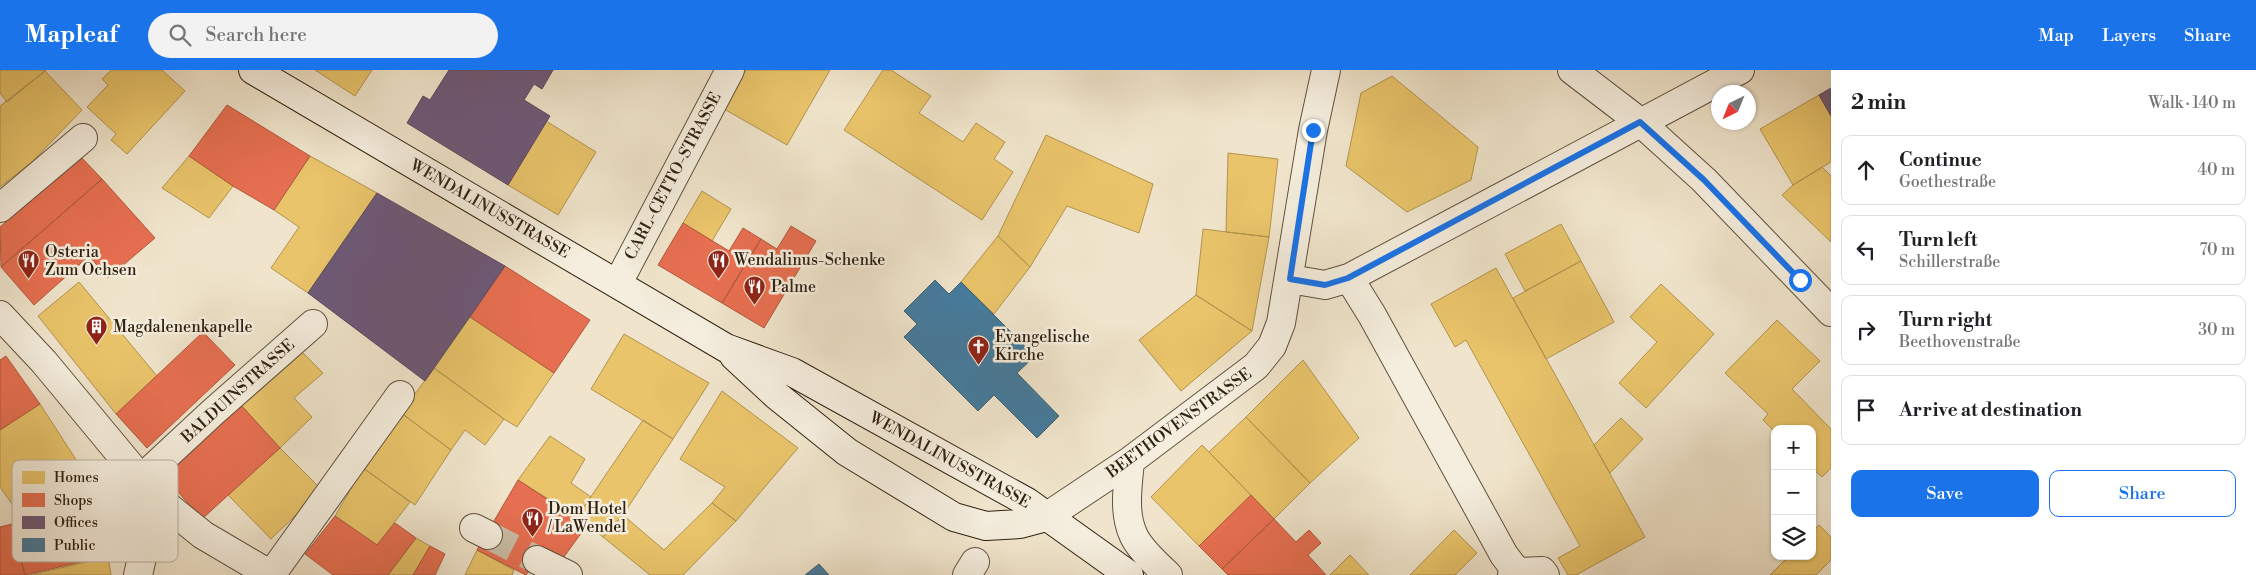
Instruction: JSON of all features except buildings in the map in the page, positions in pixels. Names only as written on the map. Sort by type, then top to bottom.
[{"type":"street","name":"WENDALINUSSTRASSE","points":[[253,70],[726,348],[792,372],[1027,502],[1046,517]]},
{"type":"street","name":"CARL-CETTO-STRASSE","points":[[618,283],[730,70]]},
{"type":"street","name":"BEETHOVENSTRASSE","points":[[1046,517],[1130,461],[1256,366],[1272,346],[1281,323],[1290,279],[1313,130],[1326,70]]},
{"type":"street","points":[[1572,70],[1640,122],[1704,180],[1831,312]]},
{"type":"street","points":[[1290,279],[1325,285],[1348,278],[1740,70]]},
{"type":"street","points":[[0,208],[83,138]]},
{"type":"street","points":[[1348,278],[1372,315],[1514,573],[1542,571],[1545,575]]},
{"type":"street","points":[[0,315],[44,362],[126,460]]},
{"type":"street","name":"BALDUINSTRASSE","points":[[173,460],[213,412],[313,324]]},
{"type":"street","name":"WENDALINUSSTRASSE","points":[[726,348],[776,395],[848,452],[954,517],[986,526],[1020,524],[1046,517]]},
{"type":"street","points":[[178,513],[203,535],[271,575],[400,395]]},
{"type":"street","points":[[1130,461],[1127,503],[1133,534],[1156,564],[1168,575]]},
{"type":"street","points":[[1046,517],[1129,575]]},
{"type":"street","points":[[537,560],[568,575]]},
{"type":"street","points":[[138,575],[140,562]]},
{"type":"tunnel","points":[[488,535],[537,560]]},
{"type":"place","name":"Wendalinus-Schenke","points":[[718,279]]},
{"type":"place","name":"Osteria Zum Ochsen","points":[[29,280]]},
{"type":"place","name":"Palme","points":[[755,306]]},
{"type":"place","name":"Magdalenenkapelle","points":[[97,346]]},
{"type":"place","name":"Evangelische Kirche","points":[[979,365]]},
{"type":"place","name":"Dom Hotel / LaWendel","points":[[532,537]]},
{"type":"route","points":[[1313,130],[1290,279],[1325,285],[1348,278],[1640,122],[1704,180],[1800,280]]}]
